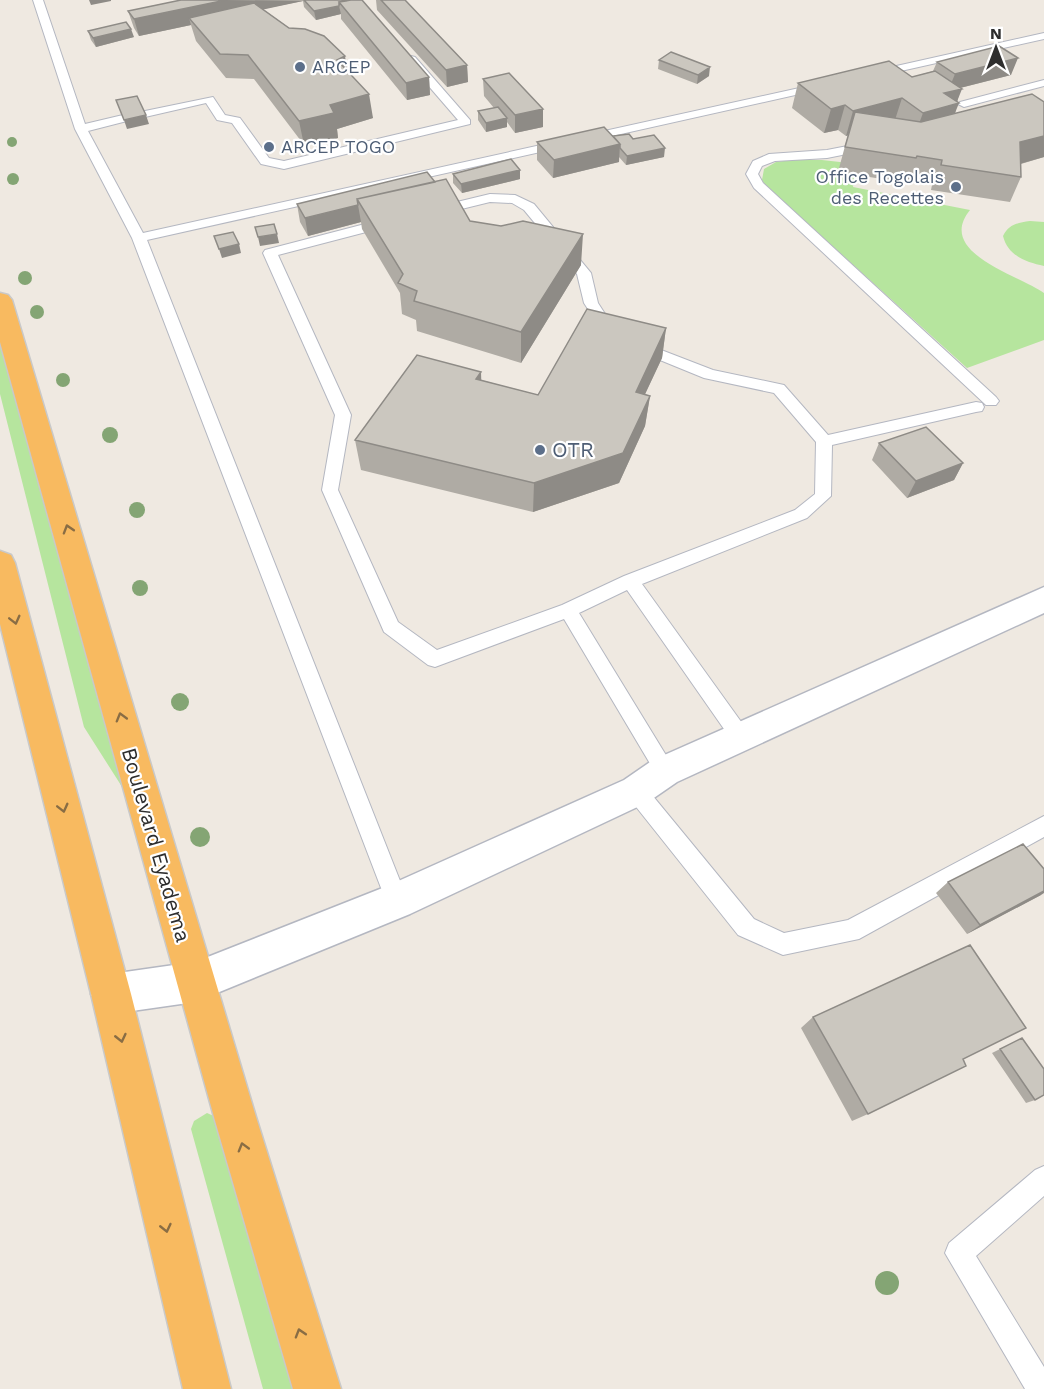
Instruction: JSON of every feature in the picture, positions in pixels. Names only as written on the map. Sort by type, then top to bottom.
[{"type":"highway","name":"Boulevard Eyadema","points":[[0,300],[74,550],[263,1216],[317,1389]]},
{"type":"highway","points":[[0,563],[111,994],[207,1389]]},
{"type":"street","points":[[111,994],[195,982],[398,902],[636,791],[665,771],[1044,599]]},
{"type":"lane","points":[[38,0],[81,129],[139,238],[398,902]]},
{"type":"lane","points":[[858,78],[1044,36]]},
{"type":"lane","points":[[144,114],[209,99],[221,118],[236,120],[265,161],[284,165],[466,122],[404,51]]},
{"type":"lane","points":[[964,104],[1044,82]]},
{"type":"lane","points":[[139,238],[835,83]]},
{"type":"lane","points":[[1018,89],[1035,101]]},
{"type":"lane","points":[[81,129],[123,119]]},
{"type":"lane","points":[[824,441],[983,404],[758,186],[752,174],[757,164],[773,157],[827,154],[862,146],[878,146]]},
{"type":"lane","points":[[490,198],[515,199],[529,207],[584,273],[591,303],[611,334],[710,374],[779,389],[824,441],[823,496],[801,514],[630,581],[568,610],[435,659],[391,627],[330,490],[343,415],[270,253],[320,238],[490,198]]},
{"type":"lane","points":[[630,581],[740,736]]},
{"type":"lane","points":[[568,610],[665,771]]},
{"type":"lane","points":[[636,791],[746,927],[783,944],[851,931],[1044,826]]},
{"type":"lane","points":[[1041,1389],[959,1253],[1044,1179]]},
{"type":"green space","points":[[822,160],[858,164],[853,187],[970,210],[962,225],[963,239],[971,250],[984,261],[1044,293],[1044,340],[967,368],[765,185],[762,180],[764,169],[776,162]]},
{"type":"green space","points":[[1021,222],[1044,222],[1044,266],[1024,260],[1013,253],[1005,243],[1003,236],[1008,229]]},
{"type":"green space","points":[[0,334],[124,790],[84,727],[0,394]]},
{"type":"green space","points":[[207,1113],[216,1117],[295,1389],[263,1389],[191,1129],[194,1121]]},
{"type":"building","points":[[181,0],[226,0],[134,19],[128,11]]},
{"type":"building","points":[[304,0],[346,1],[339,2],[339,6],[314,11]]},
{"type":"building","points":[[362,0],[429,77],[406,83],[339,2]]},
{"type":"building","points":[[381,0],[405,0],[467,65],[446,70]]},
{"type":"building","points":[[254,3],[289,28],[305,29],[324,36],[345,56],[337,60],[369,94],[330,105],[334,113],[299,121],[248,55],[220,54],[189,18]]},
{"type":"building","points":[[126,22],[131,29],[93,38],[88,31]]},
{"type":"building","points":[[999,46],[1018,58],[955,74],[937,62]]},
{"type":"building","points":[[671,52],[710,67],[698,75],[659,60]]},
{"type":"building","points":[[889,61],[912,77],[935,71],[962,89],[944,93],[959,103],[923,113],[902,98],[853,111],[845,105],[831,109],[798,83]]},
{"type":"building","points":[[509,73],[543,109],[515,115],[483,79]]},
{"type":"building","points":[[1032,94],[1044,102],[1044,136],[1020,142],[1021,177],[941,165],[942,160],[845,147],[855,112],[921,122]]},
{"type":"building","points":[[137,96],[146,115],[124,120],[116,100]]},
{"type":"building","points":[[498,107],[507,118],[486,123],[478,111]]},
{"type":"building","points":[[604,127],[620,144],[554,160],[537,142]]},
{"type":"building","points":[[629,134],[633,139],[654,135],[665,148],[627,156],[613,136]]},
{"type":"building","points":[[511,159],[520,170],[461,184],[453,174]]},
{"type":"building","points":[[427,172],[435,182],[357,199],[358,205],[305,218],[297,204]]},
{"type":"building","points":[[446,179],[470,221],[501,226],[523,221],[583,234],[521,332],[414,301],[417,291],[398,283],[403,274],[357,199]]},
{"type":"building","points":[[274,224],[277,234],[258,237],[255,227]]},
{"type":"building","points":[[233,232],[239,244],[219,249],[214,236]]},
{"type":"building","points":[[587,309],[666,328],[636,392],[650,396],[623,453],[534,483],[355,440],[417,355],[481,372],[476,379],[538,395]]},
{"type":"building","points":[[926,427],[963,463],[916,481],[879,443]]},
{"type":"building","points":[[1023,844],[1044,869],[1044,891],[980,925],[948,882]]},
{"type":"building","points":[[970,945],[1026,1028],[963,1059],[966,1066],[868,1114],[813,1017]]},
{"type":"building","points":[[1022,1038],[1044,1069],[1044,1095],[1035,1100],[1000,1049]]},
{"type":"place","name":"ARCEP","points":[[300,67]]},
{"type":"place","name":"ARCEP TOGO","points":[[269,147]]},
{"type":"place","name":"Office Togolais des Recettes","points":[[956,187]]},
{"type":"place","name":"OTR","points":[[540,450]]}]
